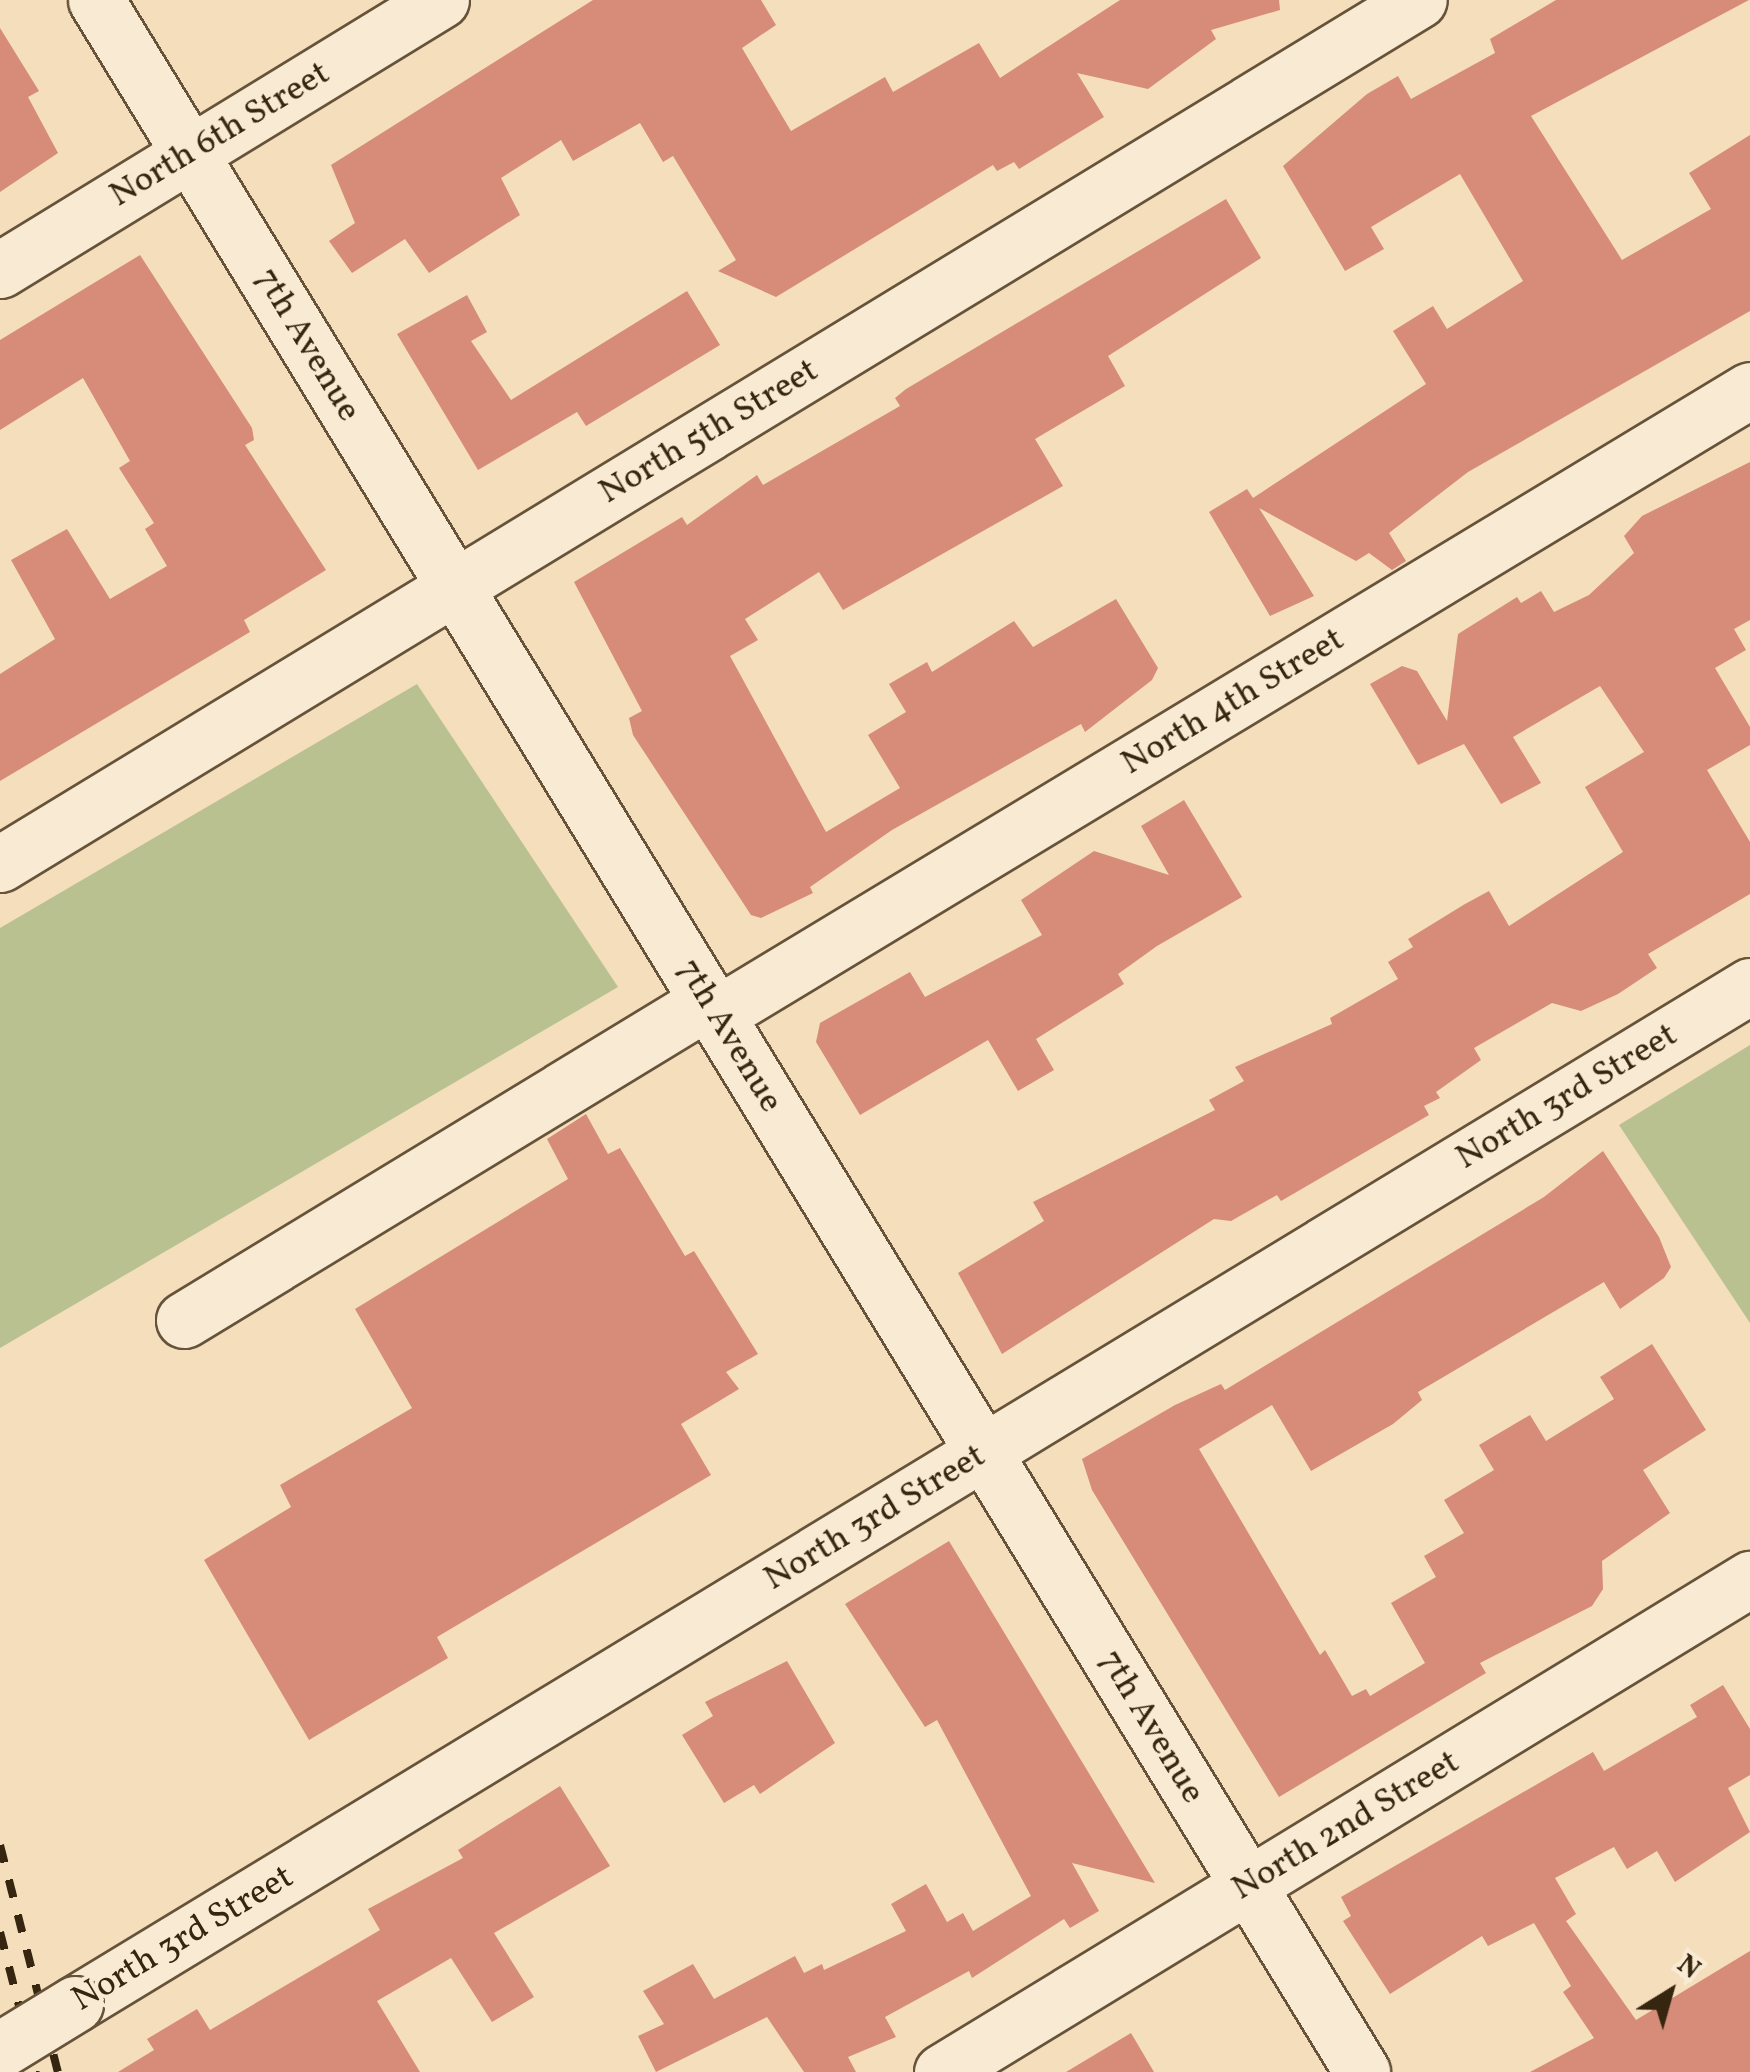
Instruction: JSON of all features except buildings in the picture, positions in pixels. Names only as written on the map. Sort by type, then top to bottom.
[{"type":"street","name":"7th Avenue","points":[[96,0],[1362,2072]]},
{"type":"street","name":"North 6th Street","points":[[0,270],[440,0]]},
{"type":"street","name":"North 5th Street","points":[[0,864],[1419,0]]},
{"type":"street","name":"North 4th Street","points":[[184,1320],[1750,390]]},
{"type":"street","name":"North 3rd Street","points":[[0,2050],[1750,986]]},
{"type":"street","name":"North 2nd Street","points":[[942,2072],[1750,1580]]},
{"type":"green space","points":[[417,684],[618,987],[0,1348],[0,928]]},
{"type":"green space","points":[[1750,1045],[1750,1323],[1619,1125]]},
{"type":"railway","points":[[0,1845],[58,2072]]},
{"type":"railway","points":[[0,1932],[36,2072]]},
{"type":"railway","points":[[0,2036],[9,2072]]}]
